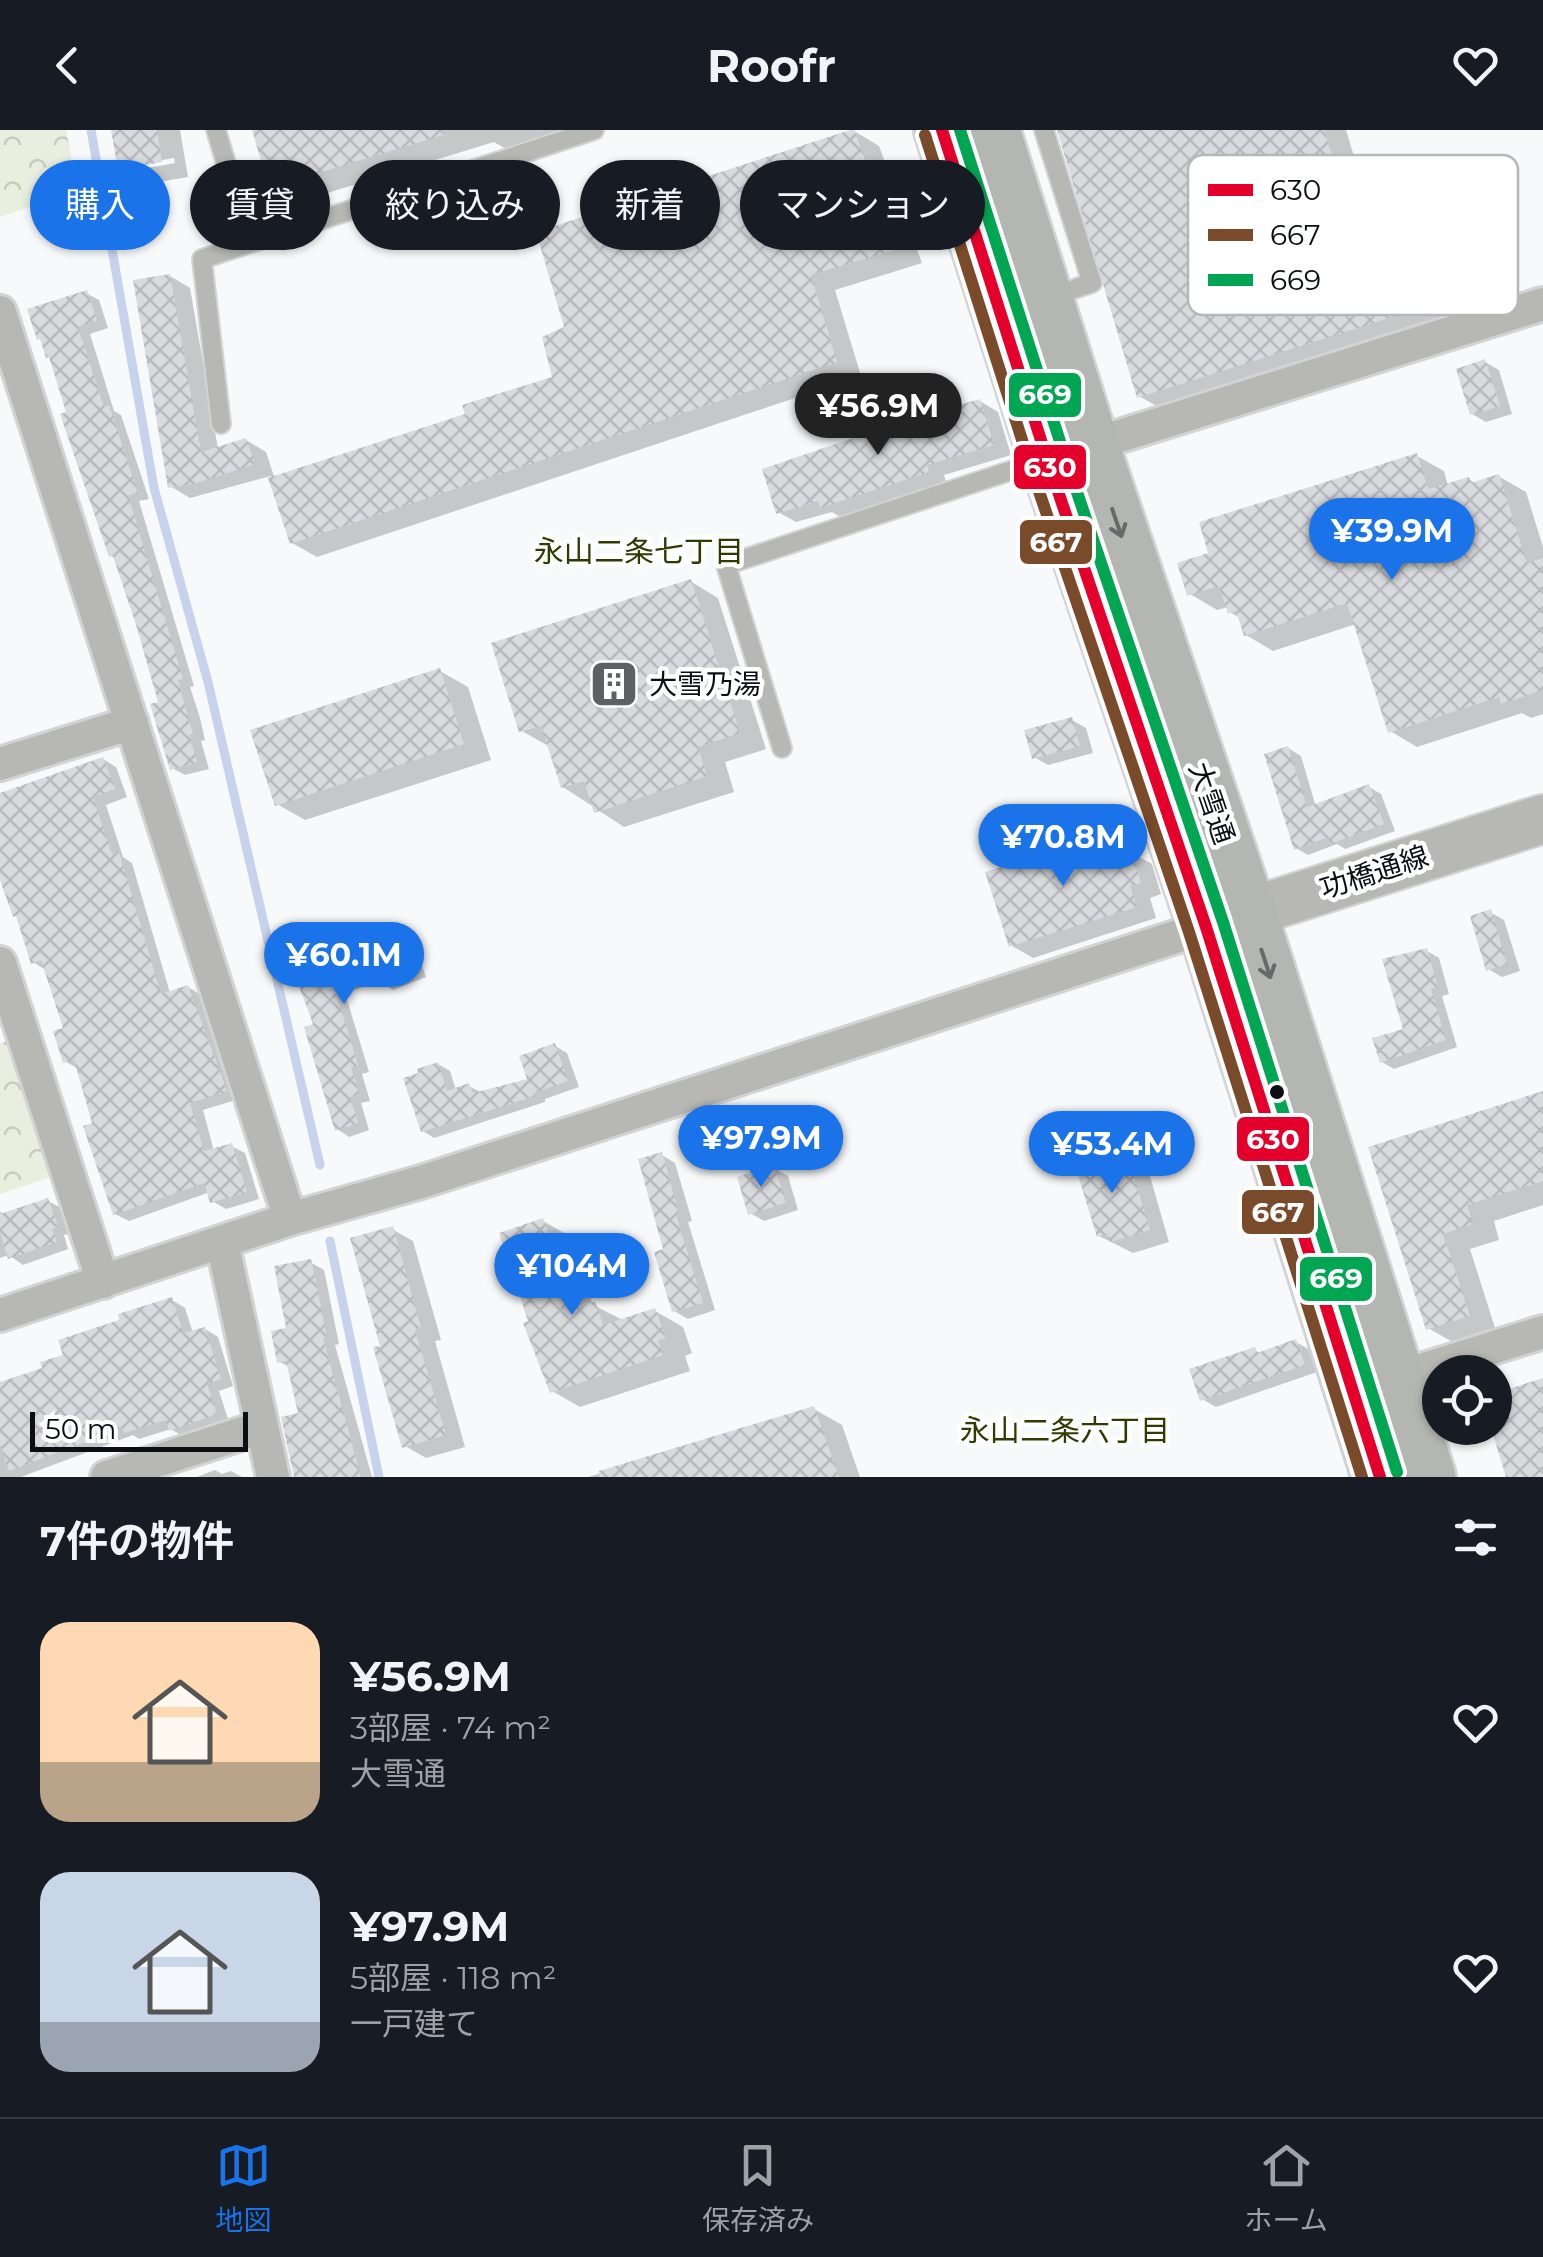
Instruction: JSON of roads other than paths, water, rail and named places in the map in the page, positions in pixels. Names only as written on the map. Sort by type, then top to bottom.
[{"type":"highway","name":"大雪通","points":[[942,130],[1069,452],[1228,920],[1375,1385],[1428,1477]]},
{"type":"highway","name":"大雪通","points":[[992,130],[1045,299],[1069,452]]},
{"type":"highway","name":"大雪通","points":[[1375,1385],[1380,1477]]},
{"type":"street","points":[[1518,312],[1543,304]]},
{"type":"street","points":[[0,312],[290,1219]]},
{"type":"street","points":[[1069,452],[1508,315]]},
{"type":"street","points":[[0,764],[132,723]]},
{"type":"street","name":"功橋通線","points":[[1228,920],[1543,818]]},
{"type":"street","points":[[0,1315],[1228,920]]},
{"type":"street","points":[[0,962],[102,1282]]},
{"type":"street","points":[[222,1242],[273,1477]]},
{"type":"street","points":[[1375,1385],[1543,1332]]},
{"type":"street","points":[[108,1477],[262,1427]]},
{"type":"lane","points":[[216,130],[225,160]]},
{"type":"lane","points":[[330,217],[594,130]]},
{"type":"lane","points":[[1044,130],[1092,284],[1045,299]]},
{"type":"lane","points":[[221,424],[202,259],[229,250]]},
{"type":"lane","points":[[782,748],[726,565],[1069,452]]},
{"type":"waterway","points":[[91,130],[154,488],[208,682],[320,1165]]},
{"type":"waterway","points":[[330,1241],[379,1477]]},
{"type":"place","name":"大雪乃湯","points":[[614,684]]},
{"type":"district","name":"永山二条七丁目","points":[[639,551]]},
{"type":"district","name":"永山二条六丁目","points":[[1065,1430]]}]
